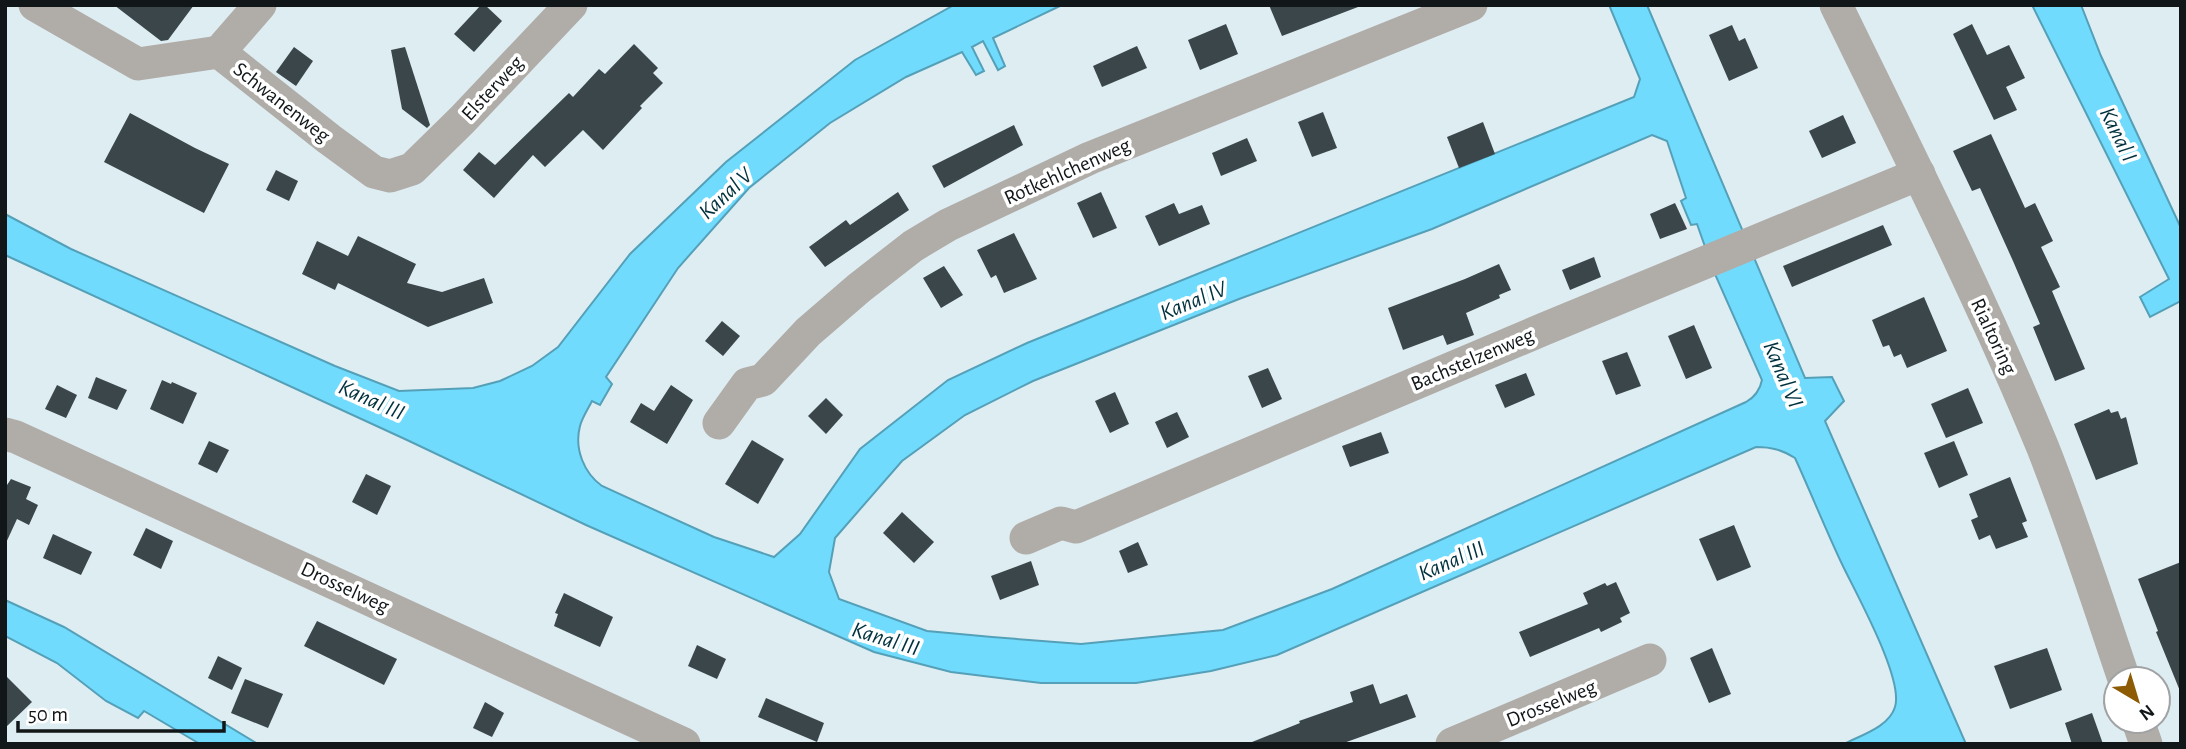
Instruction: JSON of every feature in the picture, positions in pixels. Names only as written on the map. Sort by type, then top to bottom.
[{"type":"street","name":"Schwanenweg","points":[[35,5],[138,64],[219,52],[374,172],[390,176],[412,169]]},
{"type":"street","points":[[219,52],[260,5]]},
{"type":"street","name":"Elsterweg","points":[[412,169],[570,5]]},
{"type":"street","name":"Rotkehlchenweg","points":[[719,423],[747,384],[763,380],[808,332],[859,288],[913,246],[948,225],[1090,158],[1471,5]]},
{"type":"street","name":"Rialtoring","points":[[1836,5],[1919,174],[2017,387],[2044,451],[2119,665]]},
{"type":"street","name":"Bachstelzenweg","points":[[1026,538],[1061,523],[1076,527],[1531,334],[1919,174]]},
{"type":"street","name":"Drosselweg","points":[[5,434],[53,453],[684,744]]},
{"type":"street","name":"Drosselweg","points":[[1452,744],[1650,660]]},
{"type":"water","points":[[954,5],[1062,5],[993,38],[1005,66],[998,70],[983,41],[972,47],[984,71],[976,75],[962,52],[906,77],[830,123],[749,188],[678,268],[606,377],[612,384],[600,405],[592,401],[584,417],[578,435],[582,460],[590,474],[602,486],[714,537],[774,557],[800,534],[860,449],[948,380],[1027,343],[1634,97],[1640,79],[1609,5],[1647,5],[1805,378],[1832,377],[1844,401],[1825,421],[1966,744],[1844,744],[1874,730],[1892,714],[1896,694],[1892,676],[1877,635],[1795,458],[1777,450],[1756,447],[1277,655],[1211,671],[1136,683],[1041,683],[951,672],[874,652],[586,525],[5,255],[5,214],[71,249],[335,366],[399,391],[473,388],[500,381],[532,366],[558,347],[630,254],[726,162],[855,60]],"holes":[[[1652,135],[1667,141],[1686,198],[1681,201],[1691,225],[1697,224],[1714,272],[1762,380],[1757,393],[1746,402],[1332,589],[1223,630],[1081,644],[992,637],[927,631],[839,599],[829,572],[835,538],[902,461],[965,415],[1033,381],[1239,299],[1432,229]]]},
{"type":"water","name":"Kanal I","points":[[2032,5],[2081,5],[2101,56],[2181,228],[2181,301],[2150,317],[2140,297],[2169,279]]},
{"type":"water","points":[[5,600],[64,627],[258,744],[200,744],[144,711],[138,718],[106,701],[57,663],[5,636]]},
{"type":"building","points":[[114,5],[194,5],[168,40],[161,41]]},
{"type":"building","points":[[481,5],[485,5],[502,21],[474,52],[454,34]]},
{"type":"building","points":[[1269,5],[1358,5],[1358,7],[1282,36]]},
{"type":"building","points":[[1226,24],[1238,54],[1200,70],[1188,40]]},
{"type":"building","points":[[1972,24],[1987,55],[2009,45],[2025,78],[2006,87],[2017,110],[1994,120],[1953,34]]},
{"type":"building","points":[[1732,25],[1739,41],[1745,38],[1758,68],[1729,81],[1709,35]]},
{"type":"building","points":[[634,44],[658,68],[653,73],[663,83],[603,150],[583,130],[545,167],[533,155],[494,198],[463,170],[479,152],[495,165],[569,93],[573,97],[599,69],[605,74]]},
{"type":"building","points":[[1137,46],[1147,68],[1102,87],[1093,66]]},
{"type":"building","points":[[294,47],[313,61],[296,86],[276,72]]},
{"type":"building","points":[[405,47],[430,125],[427,128],[402,109],[391,50]]},
{"type":"building","points":[[1323,112],[1337,148],[1312,157],[1298,122]]},
{"type":"building","points":[[130,113],[229,164],[204,213],[104,162]]},
{"type":"building","points":[[1843,115],[1856,143],[1822,158],[1809,131]]},
{"type":"building","points":[[1483,122],[1495,154],[1459,168],[1447,137]]},
{"type":"building","points":[[1014,125],[1023,145],[944,188],[932,166]]},
{"type":"building","points":[[1991,134],[2025,208],[2035,203],[2053,241],[2041,247],[2060,287],[2052,291],[2085,369],[2055,381],[2033,327],[2040,324],[2013,261],[1980,188],[1972,191],[1953,151]]},
{"type":"building","points":[[1247,138],[1257,161],[1221,176],[1212,153]]},
{"type":"building","points":[[276,170],[298,181],[289,201],[266,190]]},
{"type":"building","points":[[898,192],[909,210],[825,267],[809,247],[846,220],[850,225]]},
{"type":"building","points":[[1101,192],[1117,228],[1093,238],[1077,203]]},
{"type":"building","points":[[1174,203],[1179,214],[1202,205],[1210,224],[1159,246],[1145,216]]},
{"type":"building","points":[[1675,203],[1687,229],[1660,239],[1650,214]]},
{"type":"building","points":[[1883,225],[1892,245],[1792,287],[1783,266]]},
{"type":"building","points":[[1014,233],[1037,279],[1004,293],[996,275],[991,278],[977,250]]},
{"type":"building","points":[[358,236],[416,264],[407,283],[442,292],[484,278],[493,303],[428,327],[338,283],[335,290],[302,274],[317,241],[348,256]]},
{"type":"building","points":[[1594,257],[1601,277],[1570,290],[1562,270]]},
{"type":"building","points":[[1499,264],[1511,290],[1499,295],[1500,298],[1466,313],[1474,335],[1447,345],[1443,335],[1403,350],[1388,308]]},
{"type":"building","points":[[944,266],[963,295],[941,308],[923,278]]},
{"type":"building","points":[[1924,297],[1947,351],[1907,368],[1901,354],[1894,357],[1889,345],[1883,347],[1872,320]]},
{"type":"building","points":[[722,321],[740,336],[723,356],[705,341]]},
{"type":"building","points":[[1694,325],[1712,368],[1686,379],[1668,336]]},
{"type":"building","points":[[1627,352],[1641,386],[1616,395],[1602,361]]},
{"type":"building","points":[[1268,368],[1282,399],[1262,408],[1248,376]]},
{"type":"building","points":[[1526,373],[1535,395],[1505,408],[1495,385]]},
{"type":"building","points":[[96,377],[127,390],[117,410],[88,398]]},
{"type":"building","points":[[162,380],[197,393],[183,424],[150,409]]},
{"type":"building","points":[[57,385],[77,395],[66,418],[45,409]]},
{"type":"building","points":[[671,385],[693,400],[667,444],[630,422],[641,403],[654,411]]},
{"type":"building","points":[[1968,388],[1983,423],[1946,438],[1931,404]]},
{"type":"building","points":[[1115,392],[1129,424],[1110,433],[1095,401]]},
{"type":"building","points":[[826,398],[843,415],[826,434],[808,416]]},
{"type":"building","points":[[2109,409],[2111,413],[2118,411],[2121,419],[2126,417],[2138,464],[2096,480],[2074,424]]},
{"type":"building","points":[[1177,412],[1189,437],[1167,448],[1155,422]]},
{"type":"building","points":[[1381,432],[1389,453],[1350,467],[1342,446]]},
{"type":"building","points":[[752,440],[784,459],[758,504],[725,484]]},
{"type":"building","points":[[209,441],[229,450],[217,473],[198,464]]},
{"type":"building","points":[[1954,441],[1968,475],[1939,488],[1924,453]]},
{"type":"building","points":[[366,474],[391,486],[377,515],[352,502]]},
{"type":"building","points":[[2010,477],[2027,521],[2022,523],[2028,537],[1996,549],[1990,535],[1979,540],[1971,520],[1978,517],[1969,494]]},
{"type":"building","points":[[11,479],[31,487],[26,499],[38,505],[29,525],[17,519],[5,545],[5,488]]},
{"type":"building","points":[[902,512],[934,542],[914,563],[883,533]]},
{"type":"building","points":[[1734,525],[1751,567],[1717,581],[1699,539]]},
{"type":"building","points":[[146,528],[173,541],[161,569],[133,555]]},
{"type":"building","points":[[53,534],[92,552],[81,575],[43,558]]},
{"type":"building","points":[[1138,542],[1148,565],[1128,573],[1119,551]]},
{"type":"building","points":[[1031,561],[1039,585],[1000,600],[991,576]]},
{"type":"building","points":[[2181,562],[2181,691],[2156,632],[2158,631],[2138,579]]},
{"type":"building","points":[[1616,582],[1630,613],[1620,618],[1622,622],[1601,632],[1599,628],[1530,657],[1519,632],[1588,604],[1583,593],[1605,583],[1607,586]]},
{"type":"building","points":[[564,593],[613,617],[600,647],[554,626],[558,614],[555,613]]},
{"type":"building","points":[[317,621],[397,659],[384,685],[304,646]]},
{"type":"building","points":[[697,645],[726,659],[717,679],[688,666]]},
{"type":"building","points":[[1712,648],[1731,694],[1709,703],[1690,658]]},
{"type":"building","points":[[2047,648],[2062,690],[2010,709],[1994,666]]},
{"type":"building","points":[[218,656],[242,668],[232,690],[208,678]]},
{"type":"building","points":[[5,675],[32,702],[5,728]]},
{"type":"building","points":[[245,679],[283,694],[268,728],[231,713]]},
{"type":"building","points":[[1373,684],[1380,704],[1407,694],[1416,717],[1341,744],[1252,744],[1300,723],[1299,721],[1353,702],[1350,692]]},
{"type":"building","points":[[766,698],[824,723],[817,742],[758,717]]},
{"type":"building","points":[[485,702],[504,713],[492,737],[473,728]]},
{"type":"building","points":[[2092,713],[2103,744],[2072,744],[2065,723]]},
{"type":"water label","name":"Kanal V","points":[[725,193]]},
{"type":"water label","name":"Kanal IV","points":[[1193,300]]},
{"type":"water label","name":"Kanal VI","points":[[1784,374]]},
{"type":"water label","name":"Kanal III","points":[[372,399]]},
{"type":"water label","name":"Kanal III","points":[[1451,560]]},
{"type":"water label","name":"Kanal III","points":[[886,638]]}]
